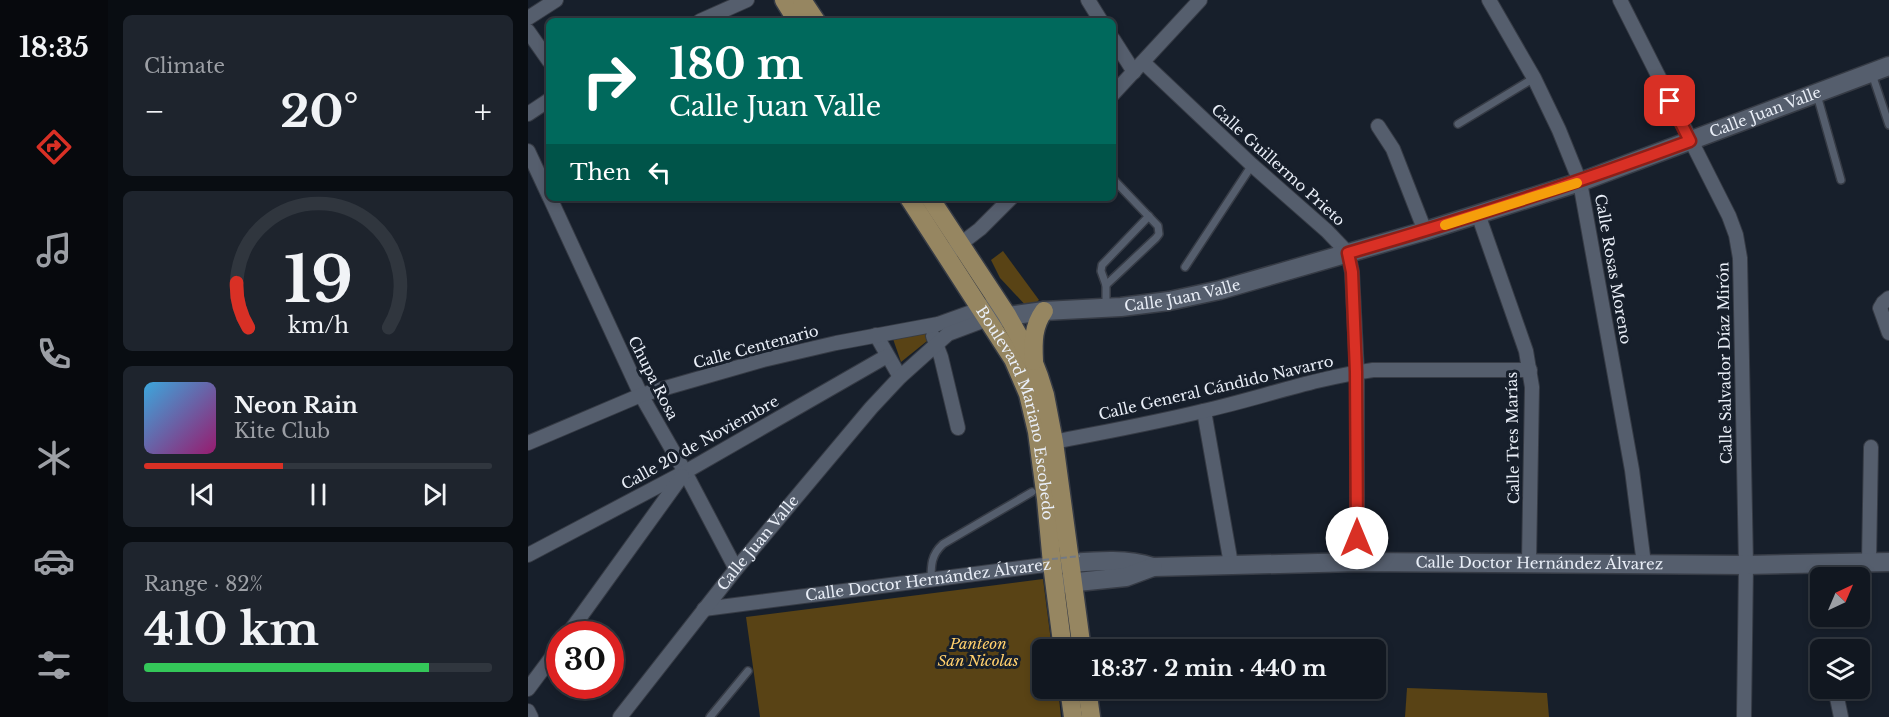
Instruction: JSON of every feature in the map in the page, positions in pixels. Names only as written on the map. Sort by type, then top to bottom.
[{"type":"main road","points":[[784,0],[795,18]]},
{"type":"main road","points":[[802,0],[814,18]]},
{"type":"main road","name":"Boulevard Mariano Escobedo","points":[[912,201],[1003,309],[1034,363],[1045,395],[1076,560],[1074,582],[1081,639]]},
{"type":"main road","name":"Boulevard Mariano Escobedo","points":[[931,201],[984,314],[1022,376],[1034,414],[1046,499],[1048,562],[1054,584],[1062,639]]},
{"type":"main road","points":[[1034,363],[1035,328],[1044,311]]},
{"type":"main road","points":[[1070,699],[1072,717]]},
{"type":"main road","points":[[1089,699],[1091,717]]},
{"type":"street","points":[[528,18],[556,0]]},
{"type":"street","points":[[707,18],[747,0]]},
{"type":"street","points":[[1088,0],[1099,18]]},
{"type":"street","points":[[1116,91],[1200,0]]},
{"type":"street","name":"Calle Rosas Moreno","points":[[1489,0],[1534,78],[1559,130],[1580,182],[1632,470],[1644,564]]},
{"type":"street","name":"Calle Salvador Díaz Mirón","points":[[1620,0],[1729,216],[1736,235],[1740,258],[1746,565],[1744,717]]},
{"type":"street","points":[[528,31],[546,57]]},
{"type":"street","name":"Calle Guillermo Prieto","points":[[1116,42],[1138,67],[1327,231],[1348,253]]},
{"type":"street","name":"Calle Juan Valle","points":[[627,715],[736,568],[871,408],[936,343],[984,314],[1003,309],[1044,311],[1106,308],[1179,299],[1220,290],[1425,231],[1580,182],[1880,69]]},
{"type":"street","points":[[528,114],[546,102]]},
{"type":"street","points":[[1378,126],[1393,149],[1425,231]]},
{"type":"street","name":"Chupa Rosa","points":[[528,151],[546,190]]},
{"type":"street","name":"Chupa Rosa","points":[[551,201],[641,395],[736,568]]},
{"type":"street","points":[[953,250],[980,229],[1008,201]]},
{"type":"street","name":"Calle Tres Marías","points":[[1478,214],[1526,351],[1530,370],[1532,387],[1529,562]]},
{"type":"street","points":[[1348,253],[1352,272],[1356,372],[1357,562]]},
{"type":"street","points":[[1889,298],[1880,309],[1889,333]]},
{"type":"street","name":"Calle Centenario","points":[[528,443],[641,395],[763,360],[984,314]]},
{"type":"street","points":[[928,326],[936,343],[958,428]]},
{"type":"street","points":[[876,335],[900,377]]},
{"type":"street","name":"Calle 20 de Noviembre","points":[[528,555],[685,472],[887,356]]},
{"type":"street","name":"Calle General Cándido Navarro","points":[[1054,442],[1204,411],[1356,372],[1373,370],[1530,370]]},
{"type":"street","points":[[1204,411],[1230,564]]},
{"type":"street","points":[[1869,562],[1871,447]]},
{"type":"street","points":[[577,621],[685,472]]},
{"type":"street","name":"Calle Doctor Hernández Álvarez","points":[[704,609],[932,581],[1048,562],[1076,560],[1118,561],[1153,567],[1357,562],[1746,565],[1889,562]]},
{"type":"street","name":"Calle Doctor Hernández Álvarez","points":[[1054,584],[1126,577],[1153,567]]},
{"type":"street","points":[[528,690],[546,665]]},
{"type":"street","points":[[1837,699],[1841,717]]},
{"type":"street","points":[[528,711],[531,717]]},
{"type":"lane","points":[[1880,69],[1889,125]]},
{"type":"lane","points":[[1458,124],[1534,78]]},
{"type":"lane","points":[[1816,92],[1841,180]]},
{"type":"lane","points":[[1185,267],[1252,165]]},
{"type":"lane","points":[[1106,285],[1159,234],[1158,226],[1116,182]]},
{"type":"lane","points":[[1106,308],[1106,285],[1101,265],[1149,216]]},
{"type":"lane","points":[[932,581],[931,565],[936,550],[1032,492]]},
{"type":"lane","points":[[710,717],[748,671]]},
{"type":"path","points":[[1048,562],[1076,560]]},
{"type":"green space","points":[[1003,251],[1039,300],[1029,309],[1000,278],[991,260]]},
{"type":"green space","points":[[947,325],[901,362],[892,336]]},
{"type":"green space","name":"Panteon San Nicolas","points":[[1043,579],[1051,639],[1032,639],[1032,699],[1059,699],[1061,717],[760,717],[746,617]]},
{"type":"green space","points":[[1407,688],[1547,693],[1549,717],[1405,717]]},
{"type":"slow traffic","points":[[1445,225],[1577,183]]},
{"type":"route","points":[[1357,538],[1356,372],[1352,272],[1348,253],[1580,182],[1690,141],[1670,101]]}]
